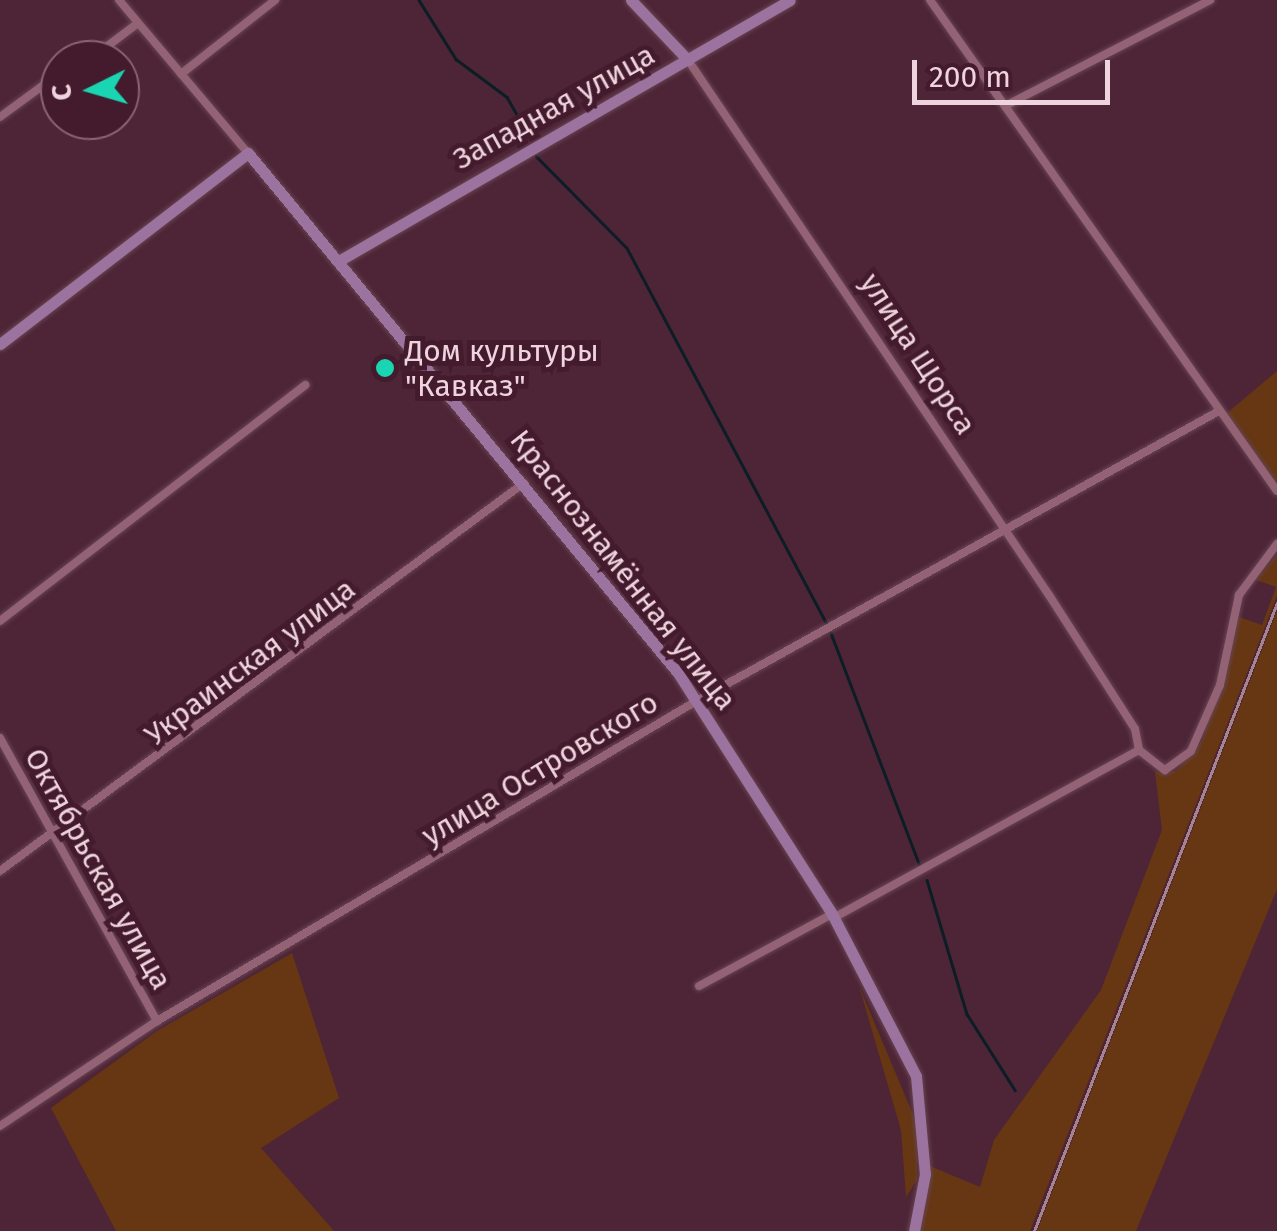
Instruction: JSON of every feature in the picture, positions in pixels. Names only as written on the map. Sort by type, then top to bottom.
[{"type":"main road","name":"улица Щорса","points":[[631,0],[688,60]]},
{"type":"main road","name":"Западная улица","points":[[342,259],[790,0]]},
{"type":"main road","name":"Краснознамённая улица","points":[[248,154],[342,259],[698,700],[834,916],[910,1055],[925,1124],[924,1190],[914,1231]]},
{"type":"main road","points":[[0,344],[248,154]]},
{"type":"street","name":"Краснознамённая улица","points":[[119,0],[248,154]]},
{"type":"street","points":[[182,74],[275,0]]},
{"type":"street","points":[[930,0],[1277,490]]},
{"type":"street","points":[[1005,106],[1210,0]]},
{"type":"street","points":[[116,40],[138,23]]},
{"type":"street","name":"улица Щорса","points":[[688,60],[1135,729],[1139,750]]},
{"type":"street","points":[[0,117],[40,88]]},
{"type":"street","points":[[0,622],[305,385]]},
{"type":"street","name":"улица Островского","points":[[0,1126],[157,1022],[698,700],[1001,528],[1219,411]]},
{"type":"street","name":"Украинская улица","points":[[0,871],[524,483]]},
{"type":"street","points":[[699,986],[1139,750],[1165,770],[1191,751],[1220,685],[1239,594],[1277,544]]},
{"type":"street","name":"Октябрьская улица","points":[[0,738],[157,1022]]},
{"type":"shaded area","points":[[1277,371],[1277,483],[1227,413]]},
{"type":"shaded area","points":[[1277,554],[1277,596],[1030,1231],[919,1231],[930,1166],[980,1187],[994,1140],[1101,990],[1162,830],[1155,772],[1176,771],[1202,741],[1239,617],[1262,625],[1276,587],[1256,580]]},
{"type":"shaded area","points":[[1277,611],[1277,889],[1136,1231],[1037,1231]]},
{"type":"shaded area","points":[[292,953],[339,1098],[261,1148],[334,1231],[116,1231],[51,1108],[157,1031]]},
{"type":"shaded area","points":[[859,986],[917,1124],[917,1180],[906,1197],[901,1130]]},
{"type":"waterway","points":[[419,0],[456,59],[507,97],[528,134]]},
{"type":"waterway","points":[[536,156],[627,248],[826,623]]},
{"type":"waterway","points":[[831,633],[919,864]]},
{"type":"waterway","points":[[927,880],[967,1014],[1015,1090]]},
{"type":"railway","points":[[1034,1231],[1277,603]]},
{"type":"place","name":"Дом культуры \"Кавказ\"","points":[[385,368]]}]
